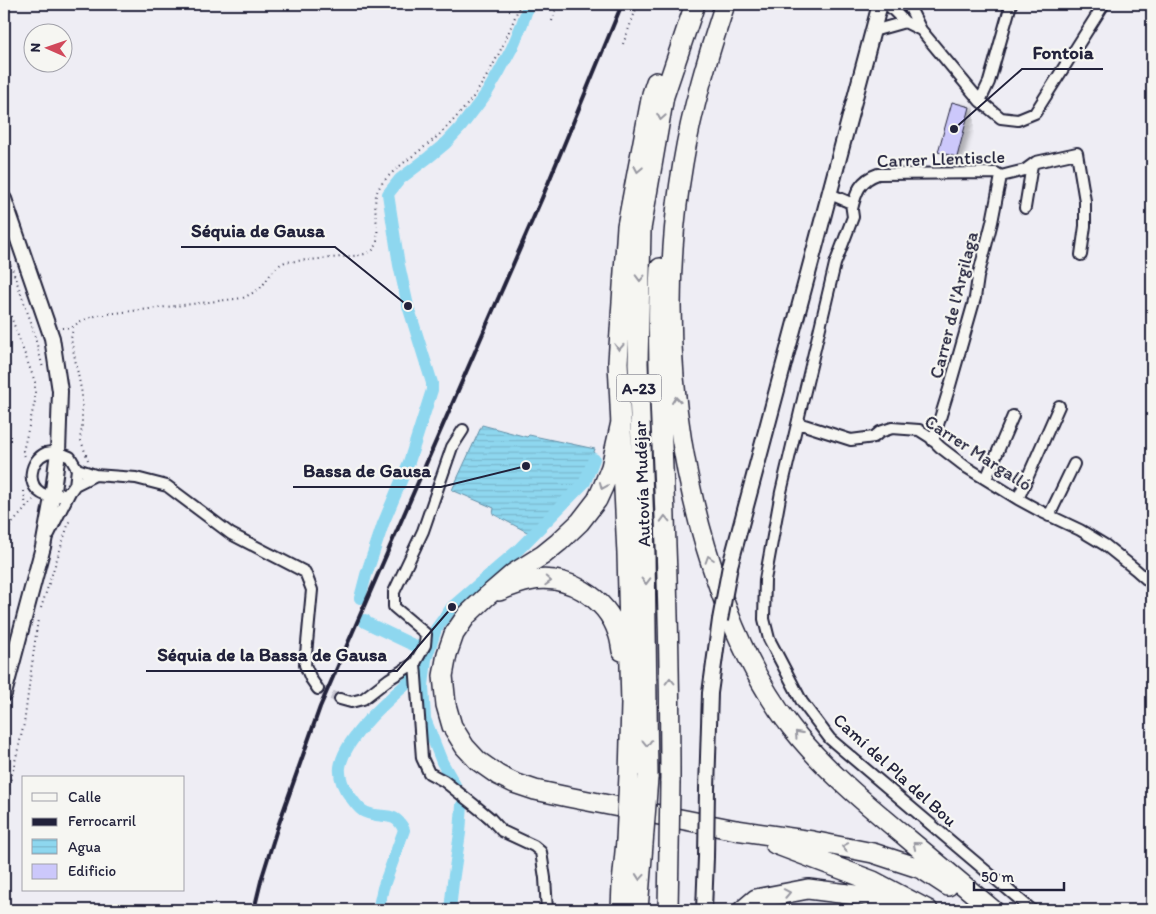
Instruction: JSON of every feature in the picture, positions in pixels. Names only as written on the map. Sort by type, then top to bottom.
[{"type":"highway","points":[[639,777],[631,704],[628,573],[618,362],[626,226],[652,94],[682,4]]},
{"type":"highway","name":"Autovía Mudéjar","points":[[638,910],[634,843],[639,777],[645,555],[638,364],[641,229],[664,96],[694,4]]},
{"type":"highway","name":"Autovía Mudéjar","points":[[668,910],[670,782],[669,628],[658,307],[660,262],[667,193],[679,128],[696,64],[716,4]]},
{"type":"highway","points":[[725,4],[706,63],[690,126],[676,210],[672,261],[672,333],[676,400],[690,485],[708,558],[732,624],[745,652],[769,694],[792,727],[840,780],[993,910]]},
{"type":"highway","points":[[622,422],[611,466],[603,487],[597,500],[580,522],[543,555],[514,573],[485,598],[467,615],[454,634],[447,654],[443,676],[446,705],[452,726],[465,747],[478,761],[498,775],[535,790],[736,830],[812,841],[873,853],[922,868],[982,910]]},
{"type":"highway","points":[[485,598],[509,587],[530,581],[565,582],[595,598],[608,613],[618,632],[639,777]]},
{"type":"highway","points":[[736,830],[873,881],[928,910]]},
{"type":"highway","points":[[621,910],[622,884],[634,843]]},
{"type":"highway","points":[[743,910],[756,900],[808,889],[864,896],[905,910]]},
{"type":"main road","points":[[704,910],[710,693],[730,566],[880,4]]},
{"type":"main road","points":[[4,199],[52,338],[60,391],[58,452],[52,498],[43,546],[4,694]]},
{"type":"street","points":[[887,4],[905,22],[921,30]]},
{"type":"street","points":[[906,4],[921,30],[980,101],[1001,118],[1018,120],[1035,113],[1104,4]]},
{"type":"street","points":[[980,101],[990,82],[1011,4]]},
{"type":"street","points":[[873,31],[905,22]]},
{"type":"street","name":"Carrer Llentiscle","points":[[798,423],[835,264],[853,217],[852,209],[856,194],[868,177],[878,174],[996,173],[1001,176],[1025,170],[1036,162],[1077,153],[1085,201],[1086,226],[1081,255]]},
{"type":"street","points":[[1025,208],[1032,165]]},
{"type":"street","name":"Carrer de l'Argilaga","points":[[933,441],[975,298],[1001,176]]},
{"type":"street","points":[[830,194],[850,203],[852,209]]},
{"type":"street","points":[[1018,499],[1059,406]]},
{"type":"street","points":[[986,479],[1013,416]]},
{"type":"street","name":"Carrer Margalló","points":[[798,423],[851,440],[874,437],[880,432],[892,428],[919,430],[966,467],[1018,499],[1080,530],[1104,545],[1135,568],[1152,584]]},
{"type":"street","name":"Camí del Pla del Bou","points":[[798,423],[781,492],[765,580],[764,620],[768,639],[802,702],[830,739],[1032,910]]},
{"type":"street","points":[[340,699],[351,702],[363,699],[389,679],[415,663],[425,645],[426,634],[394,607],[394,592],[423,531],[452,448],[463,430]]},
{"type":"street","points":[[43,546],[73,488],[76,469],[70,458],[58,452],[46,453],[36,460],[32,471],[33,483],[40,492],[52,498],[73,488],[93,475]]},
{"type":"street","points":[[1049,516],[1074,464]]},
{"type":"street","points":[[76,469],[93,475],[136,478],[167,486],[231,534],[305,572],[312,590],[305,665],[318,689]]},
{"type":"street","points":[[415,663],[422,758],[429,773],[444,781],[473,804],[490,818],[502,832],[534,846],[541,852],[547,910]]},
{"type":"path","points":[[93,475],[80,438],[82,428],[82,394],[71,339],[72,327],[79,322],[98,316],[243,298],[261,287],[277,266],[286,262],[364,255],[374,249],[378,240],[375,207],[378,188],[385,178],[439,135],[478,91],[495,62],[520,4]]},
{"type":"path","points":[[552,21],[557,4]]},
{"type":"path","points":[[623,44],[638,4]]},
{"type":"path","points":[[4,246],[31,322],[44,374]]},
{"type":"path","points":[[4,282],[6,303],[35,382],[35,401],[23,451],[26,459]]},
{"type":"path","points":[[4,535],[26,508]]},
{"type":"path","points":[[41,610],[71,516]]},
{"type":"path","points":[[4,819],[7,795],[24,724],[38,619]]},
{"type":"water","points":[[482,425],[527,437],[529,435],[595,449],[583,482],[529,533],[493,514],[494,508],[452,490]]},
{"type":"building","points":[[952,102],[970,107],[957,157],[938,152]]},
{"type":"waterway","points":[[360,598],[383,524],[409,462],[432,390],[432,383],[408,306],[399,265],[388,194],[400,179],[446,143],[486,94],[512,48],[529,4]]},
{"type":"waterway","points":[[455,785],[442,762],[425,719],[423,686],[426,659],[436,629],[452,607],[518,550],[585,482],[594,459]]},
{"type":"waterway","points":[[365,620],[365,622],[416,646],[419,651]]},
{"type":"waterway","points":[[378,910],[383,888],[404,830],[396,819],[371,814],[358,807],[343,785],[340,767],[344,755],[359,732],[410,681]]},
{"type":"waterway","points":[[450,910],[462,805]]},
{"type":"tunnel","points":[[318,689],[340,699]]},
{"type":"railway","points":[[254,910],[277,829],[320,707],[542,198],[622,4]]},
{"type":"place","name":"Fontoia","points":[[954,129]]},
{"type":"place","name":"Séquia de Gausa","points":[[408,306]]},
{"type":"place","name":"Bassa de Gausa","points":[[526,466]]},
{"type":"place","name":"Séquia de la Bassa de Gausa","points":[[452,607]]}]
